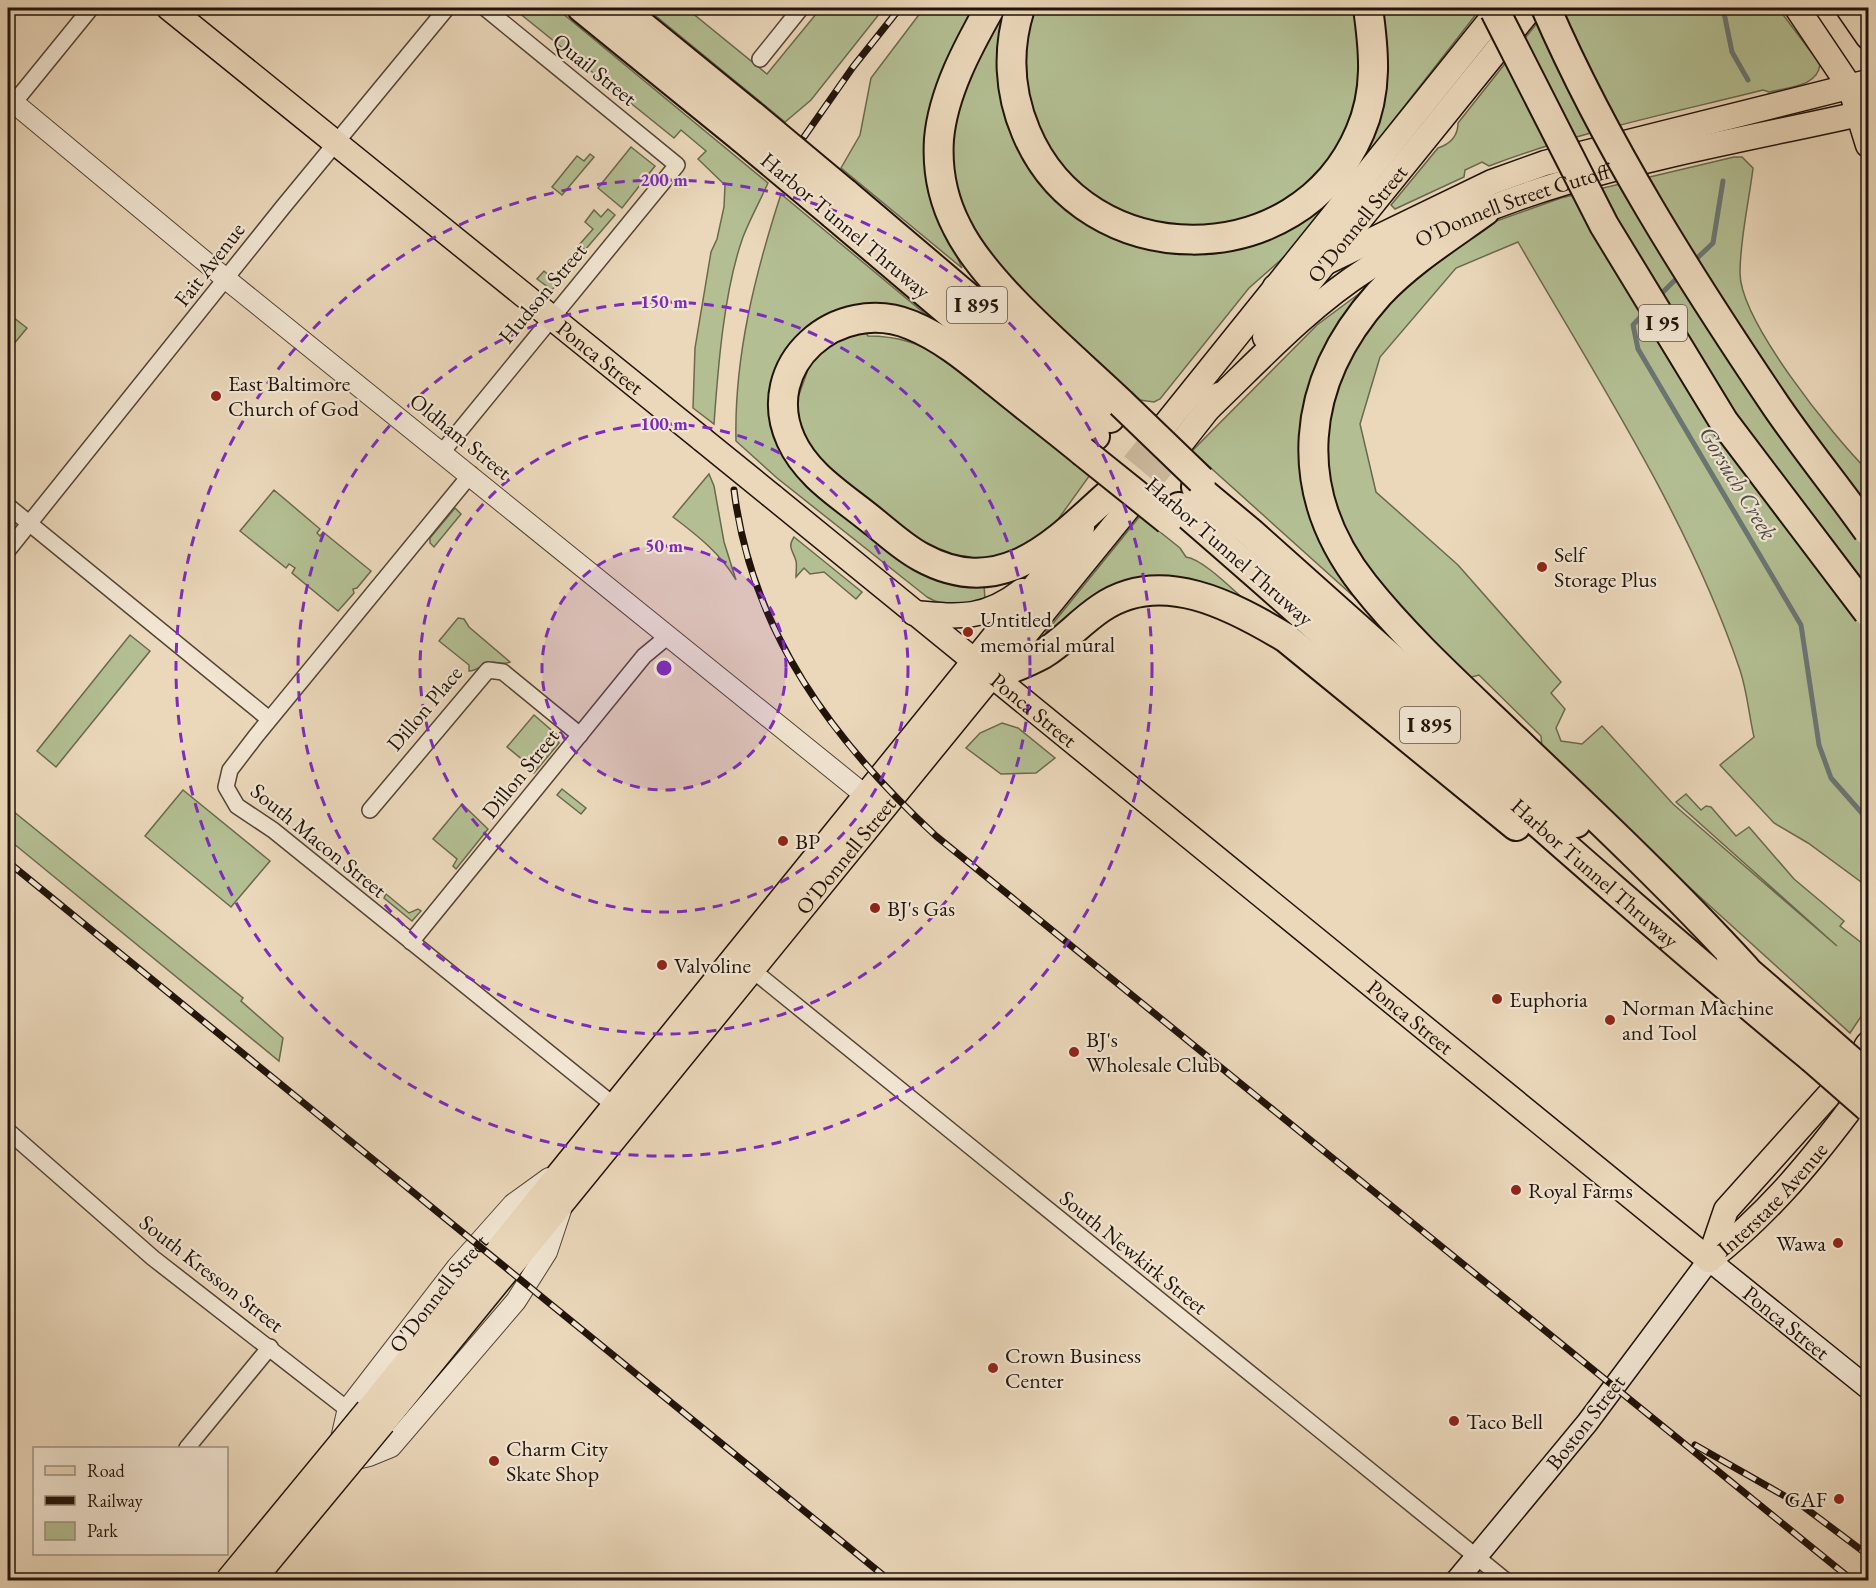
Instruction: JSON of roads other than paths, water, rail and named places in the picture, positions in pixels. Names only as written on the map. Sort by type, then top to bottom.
[{"type":"highway","name":"Harbor Tunnel Thruway","points":[[582,8],[748,127]]},
{"type":"highway","name":"Harbor Tunnel Thruway","points":[[620,8],[748,127],[1102,427]]},
{"type":"highway","points":[[990,8],[961,65],[939,138],[940,172],[948,207],[958,229],[1102,427],[1186,499]]},
{"type":"highway","points":[[1020,8],[1011,54],[1014,95],[1030,142],[1053,177],[1089,209],[1132,231],[1180,241],[1210,241],[1235,236],[1284,217],[1330,179],[1347,157],[1360,132],[1374,77],[1368,8]]},
{"type":"highway","name":"I 95","points":[[1493,8],[1604,225],[1724,422],[1869,612]]},
{"type":"highway","name":"I 95","points":[[1546,8],[1600,117],[1646,202],[1773,402],[1869,531]]},
{"type":"highway","points":[[1485,211],[1420,257],[1380,293],[1354,326],[1336,356],[1319,401],[1314,424],[1312,451],[1319,503],[1339,547],[1363,584],[1389,615],[1448,675],[1679,896],[1744,968]]},
{"type":"highway","points":[[1117,497],[1029,560],[994,572],[961,572],[942,566],[912,552],[803,462],[787,427],[785,404],[792,369],[807,347],[828,329],[851,319],[865,317],[901,322],[923,330],[963,355],[1102,427],[1186,499]]},
{"type":"highway","name":"Harbor Tunnel Thruway","points":[[1186,499],[1251,532],[1485,743],[1744,968],[1820,1049],[1858,1110]]},
{"type":"highway","name":"Harbor Tunnel Thruway","points":[[1186,499],[1344,649],[1678,946],[1820,1049],[1869,1076]]},
{"type":"highway","points":[[983,670],[1043,653],[1101,608],[1122,597],[1176,592],[1221,602],[1286,638],[1656,940],[1678,946]]},
{"type":"main road","name":"Ponca Street","points":[[169,8],[1869,1388]]},
{"type":"main road","name":"O'Donnell Street","points":[[1165,425],[1500,8]]},
{"type":"main road","name":"O'Donnell Street","points":[[1182,442],[1531,8]]},
{"type":"main road","points":[[1797,8],[1859,84],[1869,145]]},
{"type":"main road","points":[[1848,8],[1869,37]]},
{"type":"main road","name":"O'Donnell Street Cutoff","points":[[1275,287],[1492,182],[1545,163],[1859,84]]},
{"type":"main road","name":"O'Donnell Street Cutoff","points":[[1210,407],[1311,312],[1366,269],[1419,239],[1485,211],[1565,183],[1653,158],[1864,113]]},
{"type":"main road","name":"O'Donnell Street","points":[[983,670],[1049,570],[1117,497]]},
{"type":"main road","name":"O'Donnell Street","points":[[254,1581],[366,1414],[563,1204],[623,1112],[983,670],[1117,497]]},
{"type":"main road","points":[[914,613],[958,617],[978,615],[1004,605],[1049,570]]},
{"type":"main road","name":"Interstate Avenue","points":[[1709,1260],[1726,1210],[1828,1096]]},
{"type":"main road","name":"Interstate Avenue","points":[[1709,1260],[1749,1229],[1858,1110]]},
{"type":"main road","name":"O'Donnell Street","points":[[228,1581],[566,1166],[623,1112]]},
{"type":"main road","name":"Boston Street","points":[[1457,1581],[1587,1422],[1709,1260]]},
{"type":"street","points":[[10,104],[91,8]]},
{"type":"street","name":"Fait Avenue","points":[[8,550],[336,142],[447,8]]},
{"type":"street","name":"Quail Street","points":[[485,8],[677,165]]},
{"type":"street","points":[[760,59],[801,8]]},
{"type":"street","name":"Oldham Street","points":[[10,104],[471,474],[667,637],[874,803]]},
{"type":"street","name":"Hudson Street","points":[[443,452],[677,165]]},
{"type":"street","points":[[8,506],[269,719],[471,474]]},
{"type":"street","name":"Dillon Street","points":[[411,942],[650,650],[667,637]]},
{"type":"street","name":"Dillon Place","points":[[370,810],[483,673],[489,670],[503,672],[580,735]]},
{"type":"street","name":"South Macon Street","points":[[269,719],[230,770],[226,779],[230,796],[237,806],[273,830],[623,1112]]},
{"type":"street","name":"South Newkirk Street","points":[[744,963],[1505,1581]]},
{"type":"street","name":"South Kresson Street","points":[[8,1131],[153,1258],[270,1347],[366,1414],[391,1447]]},
{"type":"street","name":"O'Donnell Street","points":[[237,1581],[329,1473],[345,1461],[369,1456],[391,1447],[516,1301],[547,1252],[563,1204]]},
{"type":"street","points":[[189,1447],[270,1347]]},
{"type":"street","name":"O'Donnell Street","points":[[329,1473],[338,1454],[366,1414]]},
{"type":"waterway","name":"Gorsuch Creek","points":[[1723,8],[1732,52],[1748,80]]},
{"type":"waterway","name":"Gorsuch Creek","points":[[1692,263],[1713,243],[1723,181]]},
{"type":"waterway","name":"Gorsuch Creek","points":[[1658,297],[1681,274]]},
{"type":"waterway","name":"Gorsuch Creek","points":[[1646,311],[1633,325],[1638,349],[1801,625],[1819,745],[1831,778],[1868,820]]},
{"type":"tunnel","points":[[1111,492],[1165,425]]},
{"type":"tunnel","points":[[1129,507],[1182,442]]},
{"type":"railway","points":[[804,137],[853,67],[900,8]]},
{"type":"railway","points":[[734,490],[744,542],[759,591],[779,637],[803,681],[832,722],[898,800],[936,836],[1852,1580]]},
{"type":"railway","points":[[8,862],[889,1580]]},
{"type":"railway","points":[[1695,1445],[1804,1507],[1868,1555]]},
{"type":"place","name":"East Baltimore Church of God","points":[[216,396]]},
{"type":"place","name":"Self Storage Plus","points":[[1542,567]]},
{"type":"place","name":"Untitled memorial mural","points":[[968,632]]},
{"type":"place","name":"BP","points":[[783,841]]},
{"type":"place","name":"BJ's Gas","points":[[875,908]]},
{"type":"place","name":"Valvoline","points":[[662,965]]},
{"type":"place","name":"Euphoria","points":[[1497,999]]},
{"type":"place","name":"Norman Machine and Tool","points":[[1610,1020]]},
{"type":"place","name":"BJ's Wholesale Club","points":[[1074,1052]]},
{"type":"place","name":"Royal Farms","points":[[1516,1190]]},
{"type":"place","name":"Wawa","points":[[1838,1243]]},
{"type":"place","name":"Crown Business Center","points":[[993,1368]]},
{"type":"place","name":"Taco Bell","points":[[1454,1421]]},
{"type":"place","name":"Charm City Skate Shop","points":[[494,1461]]},
{"type":"place","name":"GAF","points":[[1839,1499]]}]
